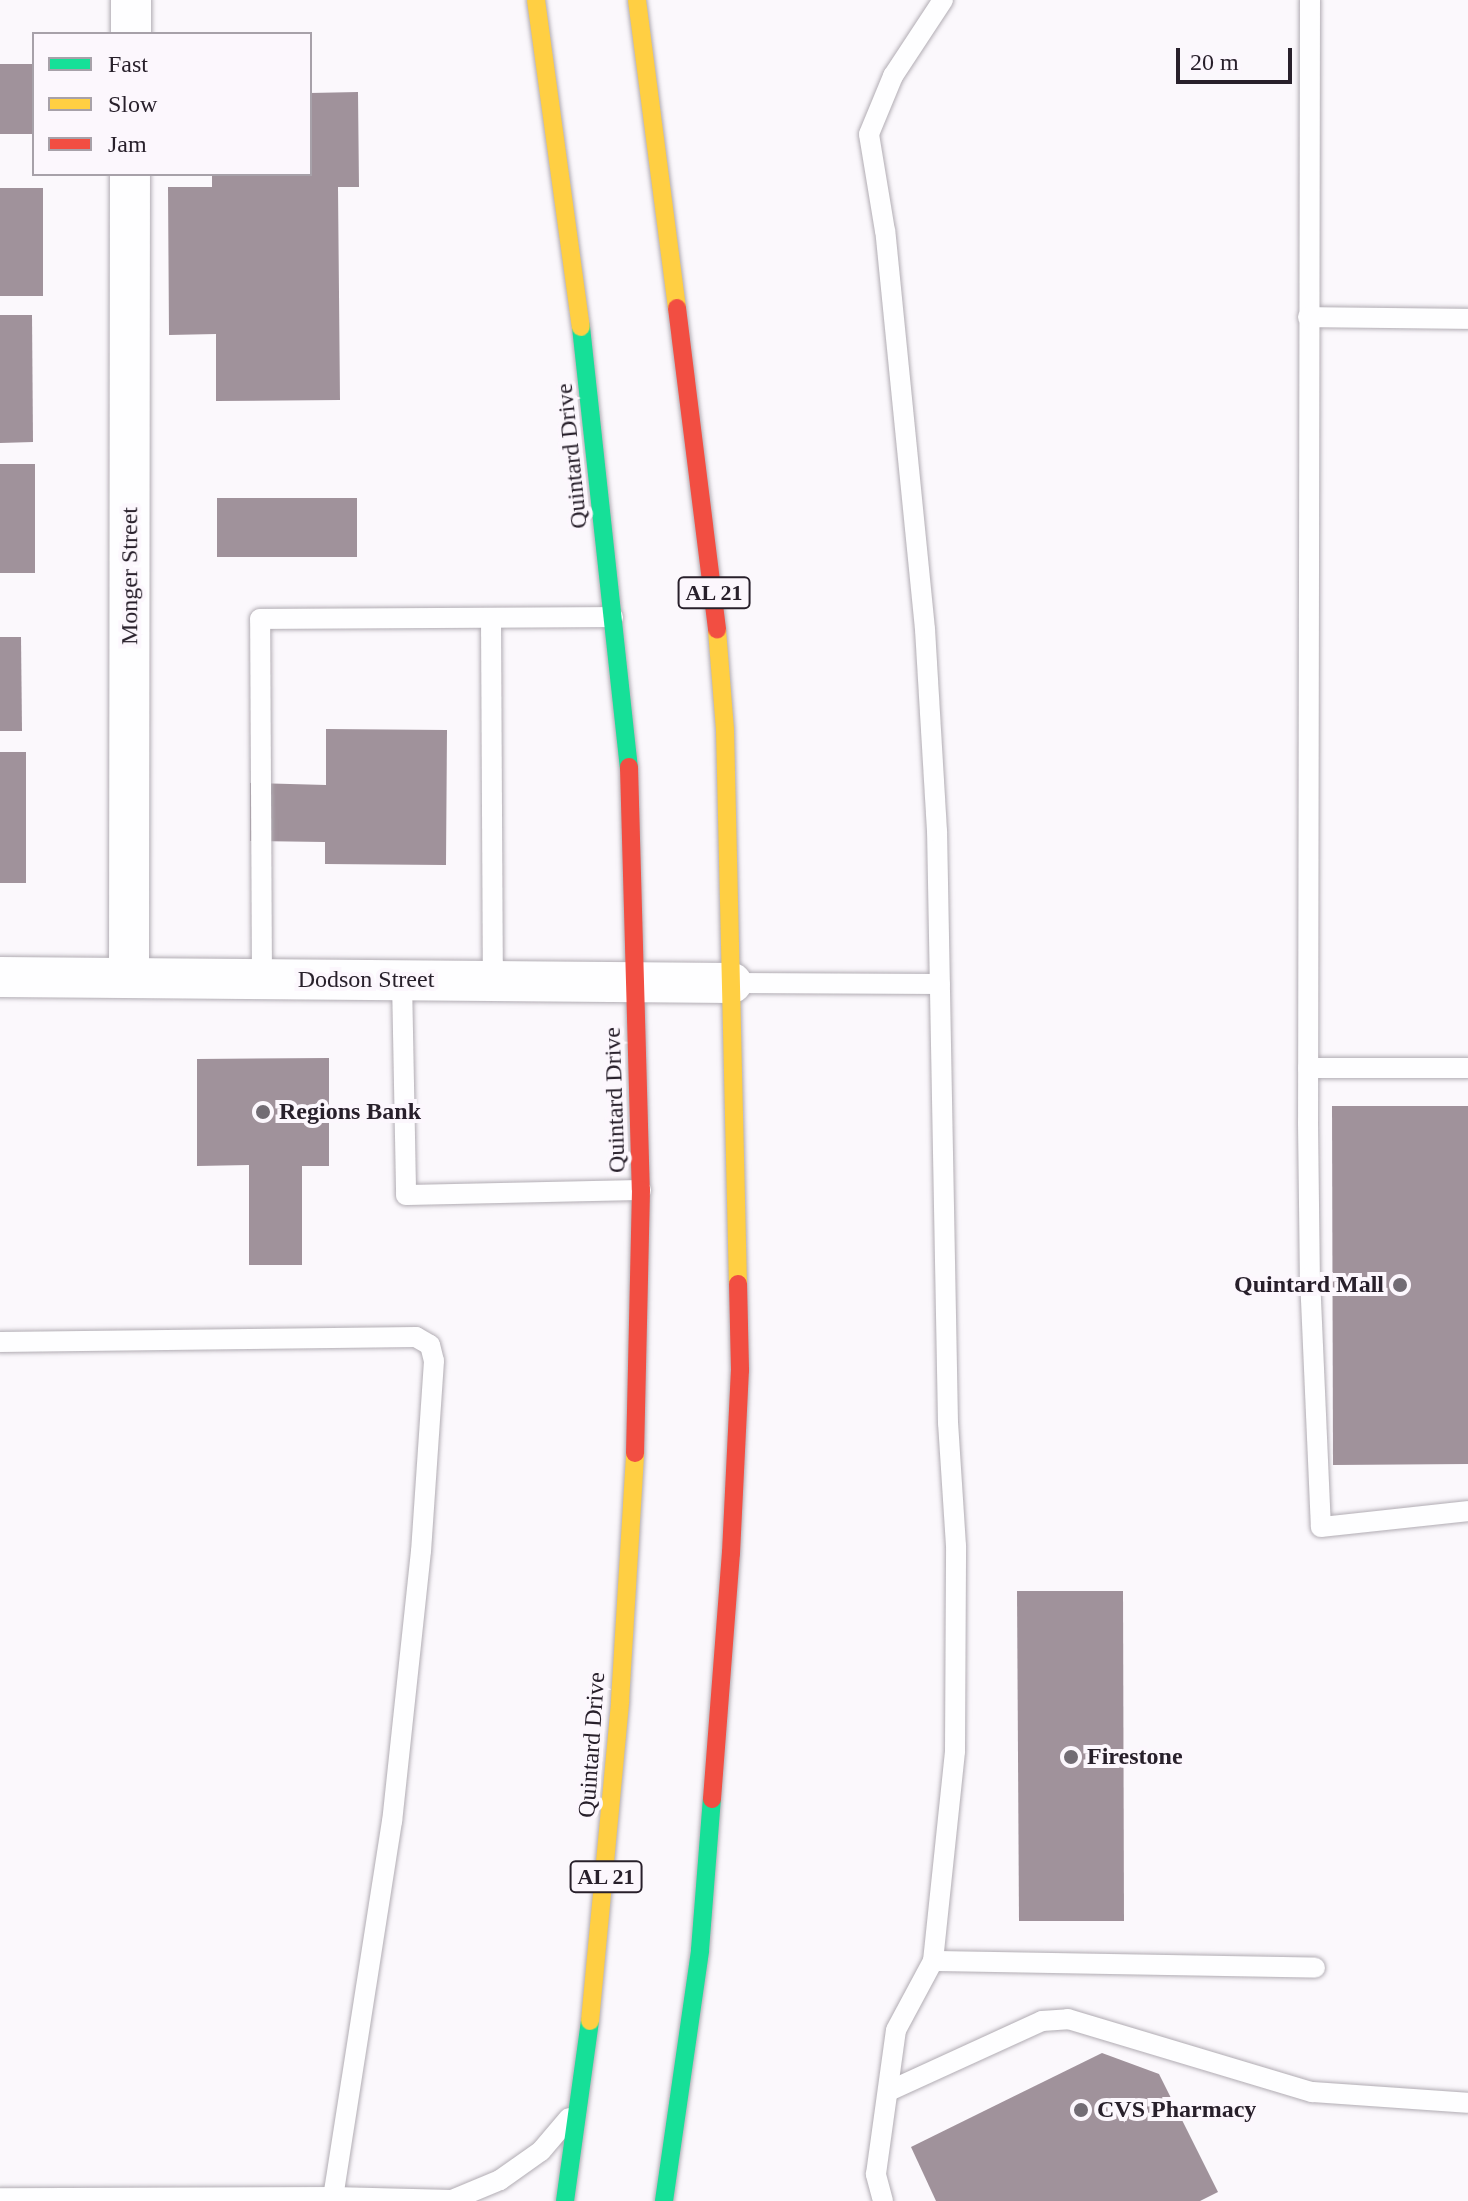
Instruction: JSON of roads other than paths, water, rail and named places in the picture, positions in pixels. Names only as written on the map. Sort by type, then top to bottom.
[{"type":"highway","name":"Quintard Drive","points":[[536,0],[563,178],[629,754],[641,1190],[638,1399],[620,1701],[608,1852],[565,2201]]},
{"type":"highway","name":"AL 21","points":[[637,0],[714,592],[725,730],[740,1370],[731,1553],[700,1950],[664,2201]]},
{"type":"street","points":[[131,0],[131,32]]},
{"type":"street","name":"Monger Street","points":[[129,978],[130,176]]},
{"type":"street","name":"Dodson Street","points":[[0,977],[732,983]]},
{"type":"lane","points":[[618,0],[641,27],[655,0]]},
{"type":"lane","points":[[883,2201],[876,2174],[896,2030],[933,1961],[955,1751],[956,1546],[948,1423],[937,831],[925,629],[885,231],[869,134],[893,76],[943,0]]},
{"type":"lane","points":[[1310,0],[1308,1068],[1310,1277],[1321,1527],[1468,1511]]},
{"type":"lane","points":[[1308,317],[1468,319]]},
{"type":"lane","points":[[262,979],[260,619],[613,617]]},
{"type":"lane","points":[[491,618],[493,981]]},
{"type":"lane","points":[[402,980],[406,1195],[641,1190]]},
{"type":"lane","points":[[732,983],[940,984]]},
{"type":"lane","points":[[1308,1068],[1468,1068]]},
{"type":"lane","points":[[0,1342],[416,1337],[430,1345],[434,1361],[421,1551],[392,1821],[333,2199]]},
{"type":"lane","points":[[933,1961],[1315,1968]]},
{"type":"lane","points":[[889,2091],[1042,2021],[1068,2019],[1312,2092],[1468,2103]]},
{"type":"lane","points":[[0,2198],[453,2200],[500,2180],[541,2151],[579,2106]]},
{"type":"place","name":"Regions Bank","points":[[263,1112]]},
{"type":"place","name":"Quintard Mall","points":[[1400,1285]]},
{"type":"place","name":"Firestone","points":[[1071,1757]]},
{"type":"place","name":"CVS Pharmacy","points":[[1081,2110]]}]
